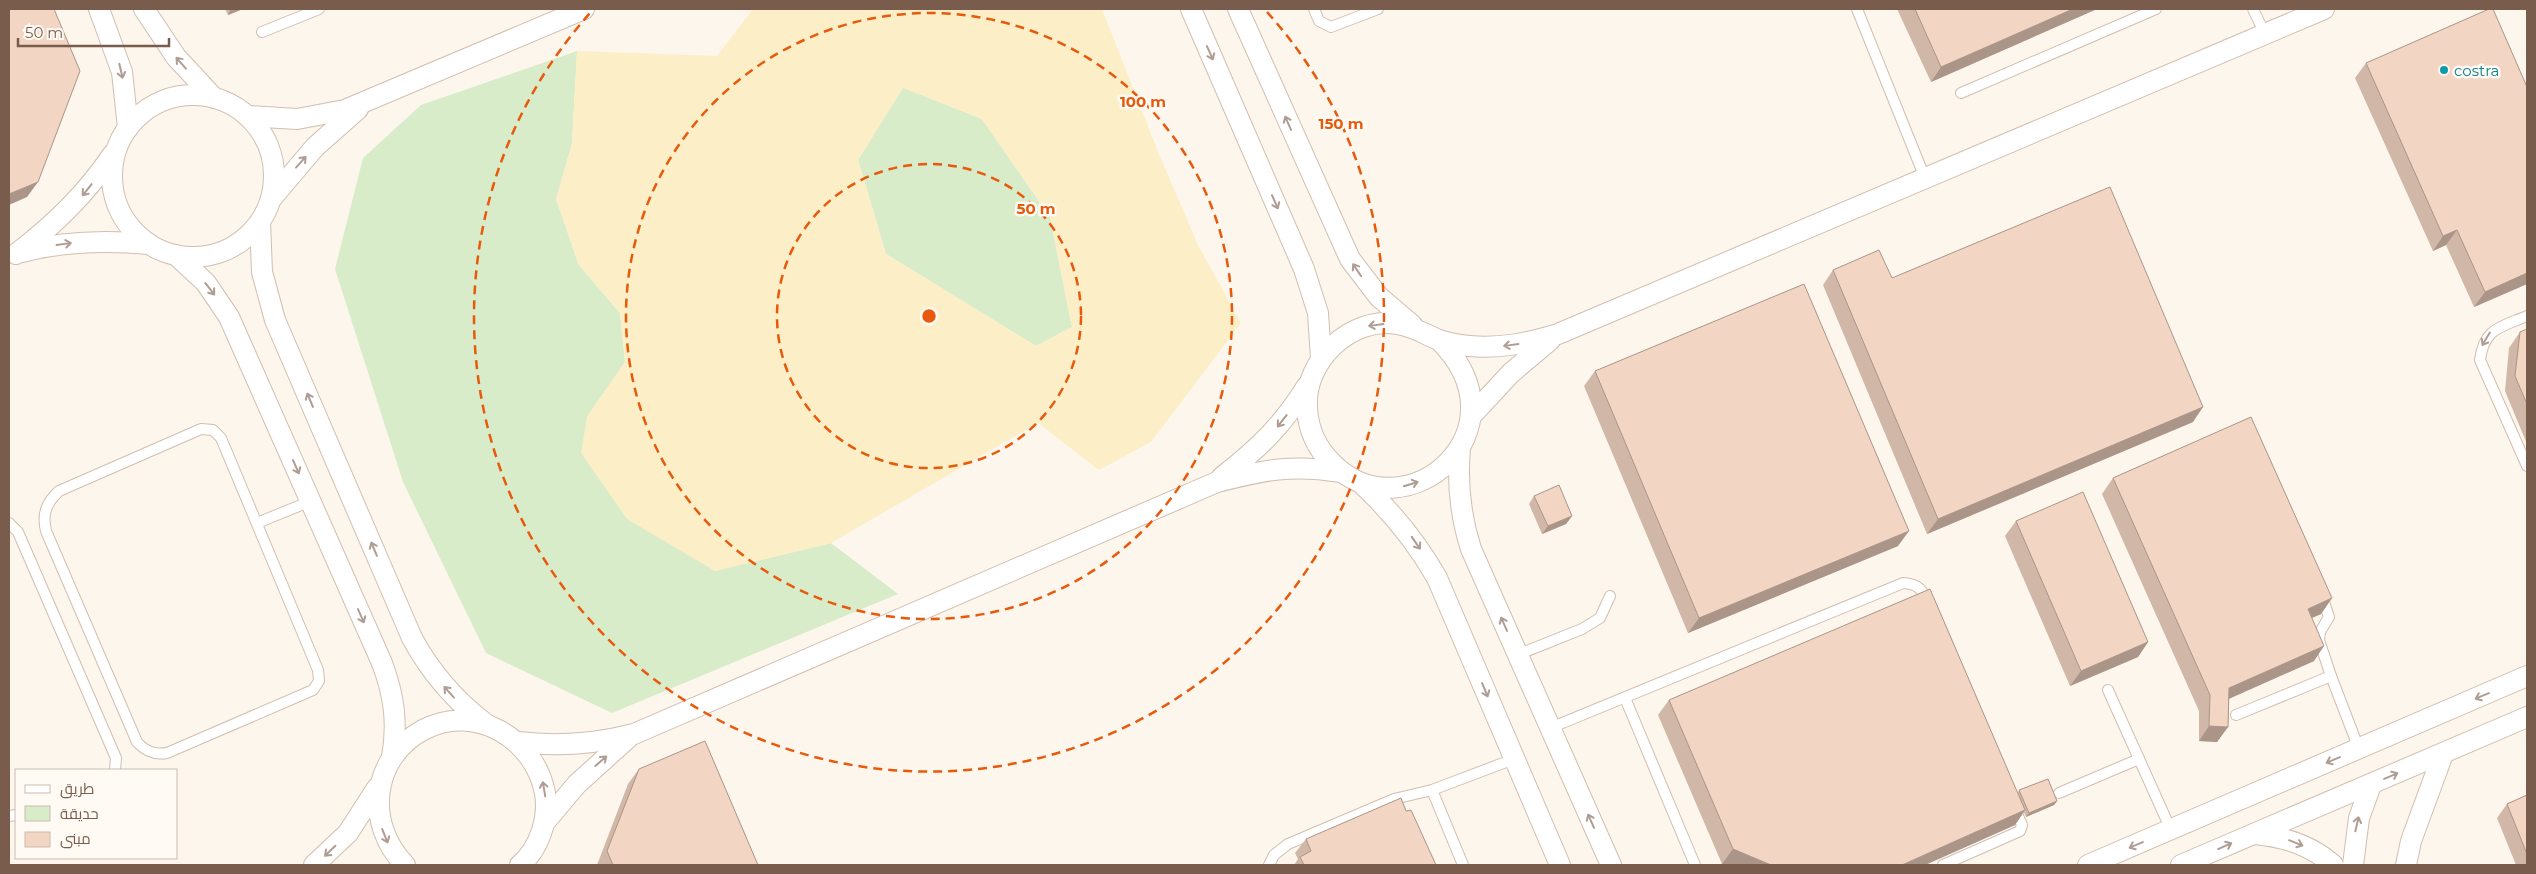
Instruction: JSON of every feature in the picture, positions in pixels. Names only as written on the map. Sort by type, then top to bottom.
[{"type":"street","points":[[99,9],[122,72],[128,128]]},
{"type":"street","points":[[144,9],[176,57],[214,98]]},
{"type":"street","points":[[248,116],[305,118],[345,110],[584,9]]},
{"type":"street","points":[[1191,9],[1304,269],[1318,313],[1321,359]]},
{"type":"street","points":[[1238,9],[1350,259],[1379,297],[1416,328],[1439,340],[1468,346],[1499,347],[1529,343],[1558,334],[2324,9]]},
{"type":"street","points":[[195,95],[214,98],[232,105],[248,116],[260,130],[271,155],[274,182],[270,200],[260,222],[247,236],[231,247],[214,254],[195,257],[176,255],[148,244],[113,241],[69,243],[12,255],[62,218],[82,197],[115,151],[128,128],[141,114],[157,103],[176,97],[195,95]]},
{"type":"street","points":[[270,200],[315,147],[368,101]]},
{"type":"street","points":[[115,151],[112,172],[113,192],[118,206],[132,230],[148,244]]},
{"type":"street","points":[[260,222],[262,272],[275,320],[412,638],[423,658],[450,694],[486,724]]},
{"type":"street","points":[[176,255],[206,283],[229,317],[388,678],[395,717],[392,757]]},
{"type":"street","points":[[1217,482],[1260,448],[1295,405],[1321,359],[1335,343],[1353,331],[1374,325],[1388,324],[1416,328]]},
{"type":"street","points":[[1471,416],[1511,373],[1558,334]]},
{"type":"street","points":[[1310,381],[1306,406],[1311,432],[1322,454],[1340,472],[1359,482],[1382,488],[1405,486],[1427,479],[1446,465],[1460,448],[1471,416],[1471,395],[1465,374],[1454,355],[1439,340]]},
{"type":"street","points":[[1460,448],[1458,489],[1464,530],[1610,865]]},
{"type":"street","points":[[518,742],[565,746],[611,740],[634,734],[1217,482],[1266,469],[1291,466],[1340,472]]},
{"type":"street","points":[[1359,482],[1404,526],[1422,551],[1437,578],[1560,865]]},
{"type":"street","points":[[2088,865],[2527,676]]},
{"type":"street","points":[[2181,865],[2527,717]]},
{"type":"street","points":[[314,865],[348,833],[380,784],[392,757],[406,741],[430,727],[444,722],[465,720],[486,724],[503,731],[518,742],[533,759],[542,778],[546,800],[545,822],[533,857],[520,865]]},
{"type":"street","points":[[545,822],[589,772],[634,734]]},
{"type":"street","points":[[2406,865],[2411,841],[2442,754]]},
{"type":"street","points":[[380,784],[377,803],[379,822],[385,839],[395,855],[405,865]]},
{"type":"street","points":[[2352,865],[2358,818],[2371,785]]},
{"type":"street","points":[[2253,834],[2292,841],[2310,848],[2333,865]]},
{"type":"lane","points":[[262,32],[319,9]]},
{"type":"lane","points":[[1314,9],[1319,22],[1332,27],[1378,9]]},
{"type":"lane","points":[[1857,9],[1925,178]]},
{"type":"lane","points":[[1961,93],[2156,9]]},
{"type":"lane","points":[[2253,9],[2265,34]]},
{"type":"lane","points":[[2527,316],[2491,332],[2482,344],[2480,360],[2527,466]]},
{"type":"lane","points":[[207,429],[221,438],[257,523],[318,670],[319,681],[313,690],[168,753],[150,752],[137,742],[46,531],[44,513],[47,505],[59,491],[195,431],[207,429]]},
{"type":"lane","points":[[257,523],[310,501]]},
{"type":"lane","points":[[9,523],[18,532],[116,758],[115,769]]},
{"type":"lane","points":[[2316,581],[2329,617],[2320,632],[2319,640],[2359,749]]},
{"type":"lane","points":[[1550,728],[1903,583],[1914,584],[1923,590],[1934,618]]},
{"type":"lane","points":[[1517,655],[1582,629],[1600,618],[1610,596]]},
{"type":"lane","points":[[2236,715],[2331,676]]},
{"type":"lane","points":[[2108,690],[2171,830]]},
{"type":"lane","points":[[1625,698],[1695,865]]},
{"type":"lane","points":[[1269,865],[1274,855],[1288,844],[1394,799],[1432,790],[1514,759]]},
{"type":"lane","points":[[2059,793],[2139,759]]},
{"type":"lane","points":[[1432,790],[1463,865]]},
{"type":"lane","points":[[1943,865],[2020,831],[2022,825],[2009,795]]},
{"type":"green space","points":[[577,51],[572,144],[556,199],[579,265],[620,313],[625,362],[587,417],[714,571],[831,543],[898,594],[612,713],[486,653],[403,482],[335,269],[363,158],[421,105]]},
{"type":"green space","points":[[903,87],[982,119],[1050,217],[1072,327],[1036,346],[886,254],[858,160]]},
{"type":"sand","points":[[753,9],[1102,9],[1159,154],[1198,245],[1241,323],[1151,442],[1099,470],[1038,423],[831,543],[715,571],[627,519],[581,453],[587,417],[625,362],[620,313],[579,265],[556,199],[572,144],[577,51],[717,56]],"holes":[[[903,88],[982,119],[1050,217],[1072,327],[1036,346],[886,254],[858,160]]]},
{"type":"building","points":[[9,9],[54,9],[80,71],[38,182],[9,194]]},
{"type":"building","points":[[1915,9],[2073,9],[1941,67]]},
{"type":"building","points":[[2489,9],[2493,9],[2527,87],[2527,273],[2485,292],[2457,230],[2443,236],[2366,63]]},
{"type":"building","points":[[2110,187],[2203,407],[1938,519],[1833,270],[1879,250],[1892,278]]},
{"type":"building","points":[[1804,284],[1909,531],[1699,618],[1595,371]]},
{"type":"building","points":[[2527,329],[2527,404],[2515,376],[2520,332]]},
{"type":"building","points":[[2251,417],[2332,598],[2308,609],[2324,646],[2229,688],[2228,727],[2209,726],[2210,695],[2113,478]]},
{"type":"building","points":[[1559,485],[1572,516],[1548,526],[1534,496]]},
{"type":"building","points":[[2083,492],[2148,642],[2081,671],[2016,521]]},
{"type":"building","points":[[1930,589],[2025,810],[1902,865],[1771,865],[1733,849],[1669,700]]},
{"type":"building","points":[[705,741],[758,865],[613,865],[607,851],[639,769]]},
{"type":"building","points":[[2048,779],[2057,801],[2029,813],[2019,790]]},
{"type":"building","points":[[2527,795],[2527,854],[2507,804]]},
{"type":"building","points":[[1401,798],[1406,811],[1411,810],[1436,865],[1304,865],[1300,857],[1311,851],[1306,839]]},
{"type":"place","name":"costra","points":[[2444,70]]}]
